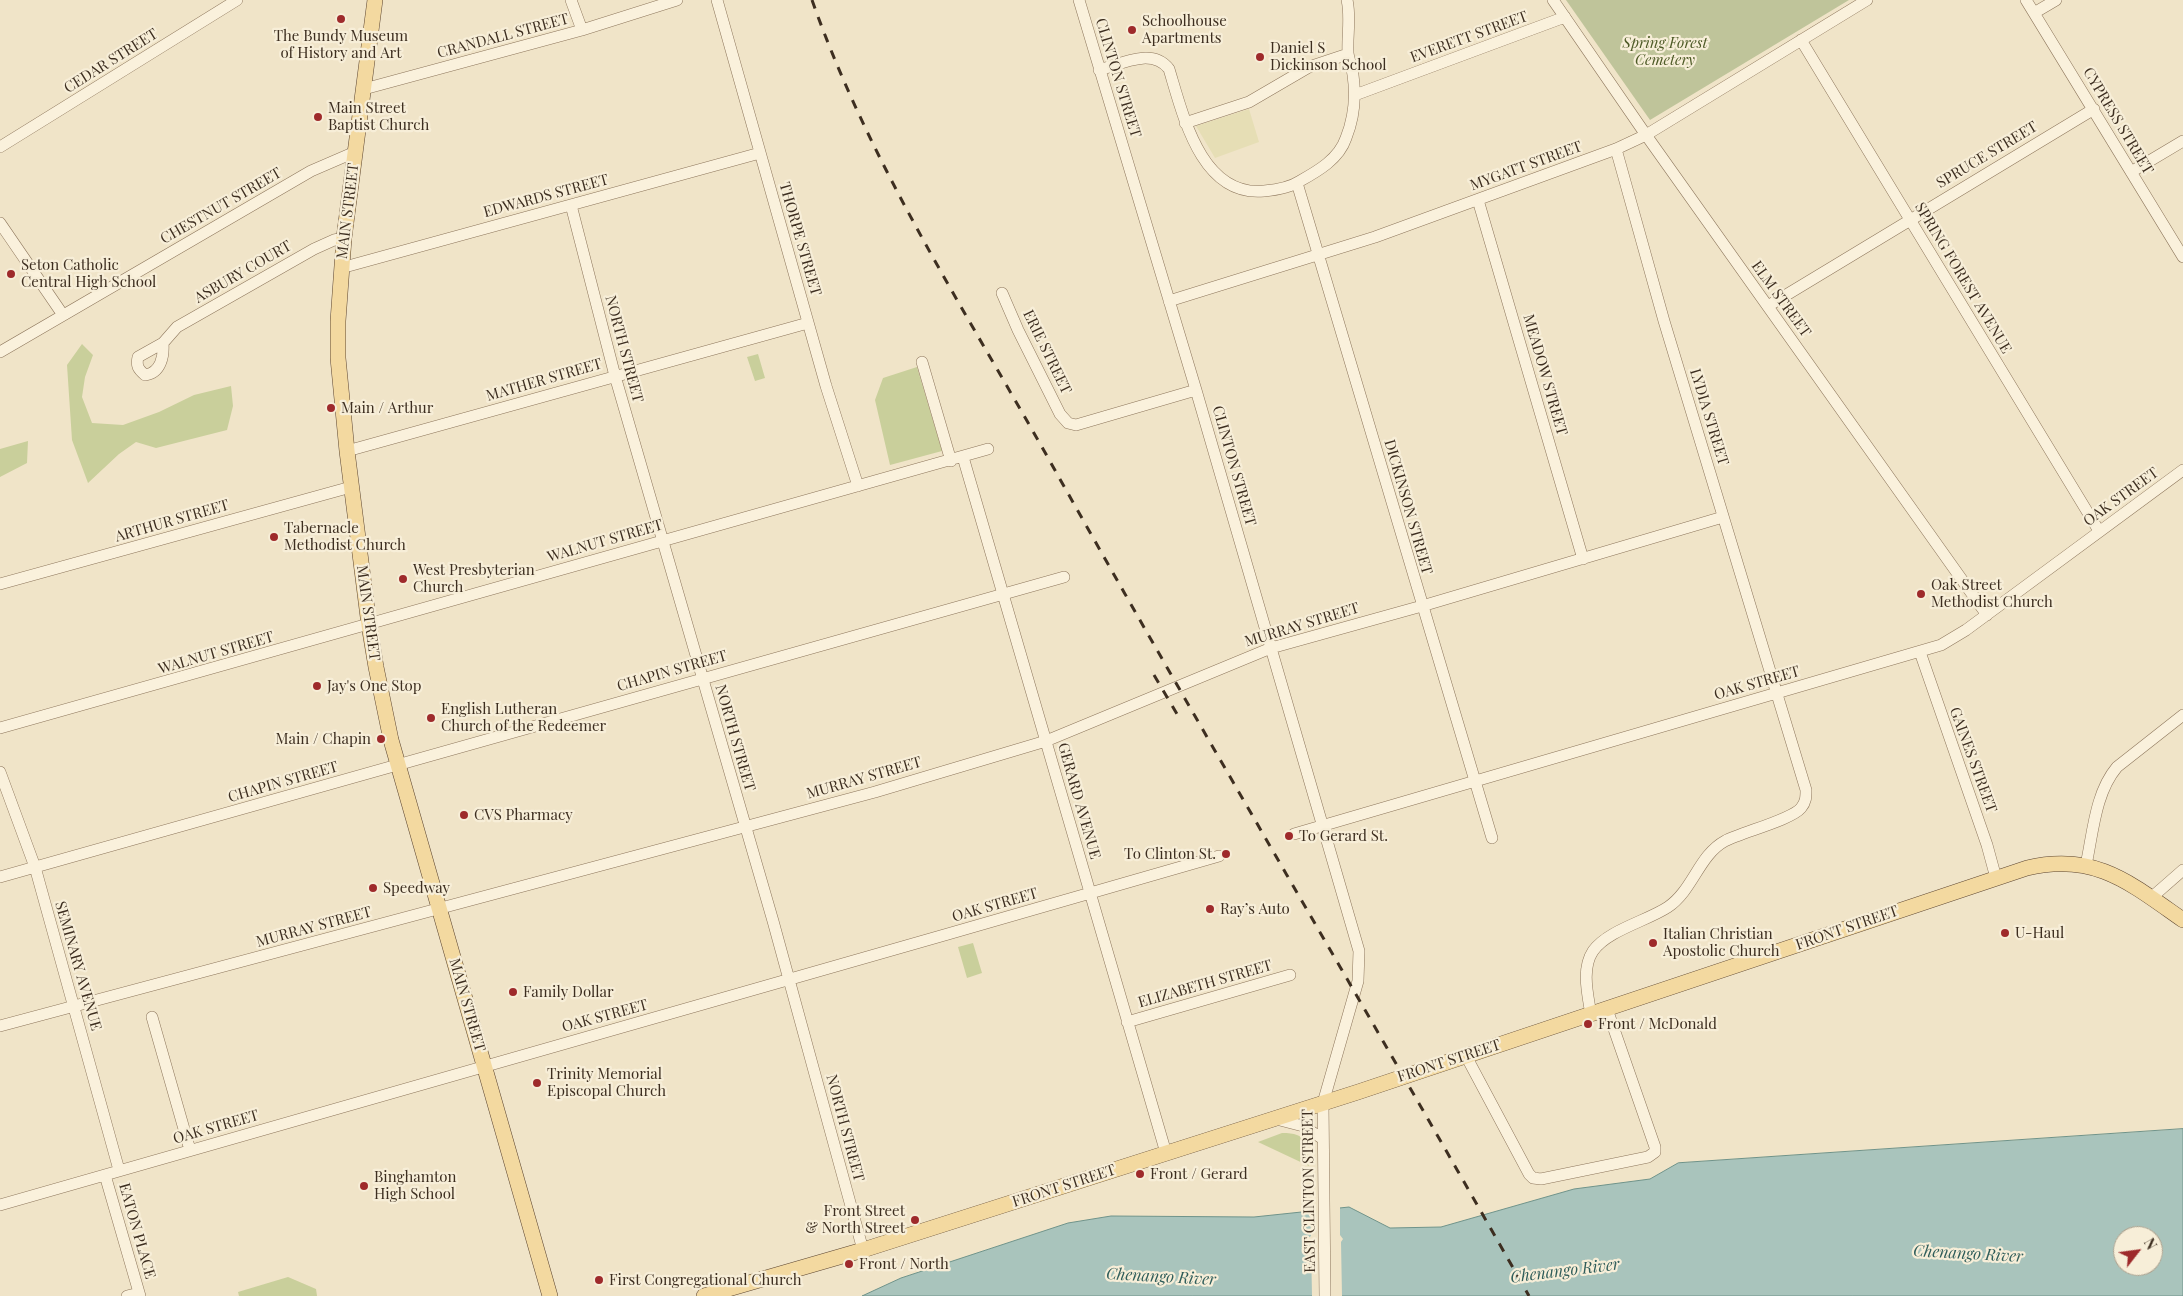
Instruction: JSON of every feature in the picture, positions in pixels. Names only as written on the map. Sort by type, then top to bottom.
[{"type":"main road","name":"MAIN STREET","points":[[375,0],[344,238],[338,358],[351,487],[369,625],[376,667],[398,766],[550,1296]]},
{"type":"main road","name":"FRONT STREET","points":[[704,1296],[863,1250],[1166,1154],[1591,1015],[1996,878],[2041,865],[2065,863],[2086,865],[2124,880],[2183,920]]},
{"type":"street","name":"CEDAR STREET","points":[[0,147],[237,0]]},
{"type":"street","points":[[571,0],[582,30]]},
{"type":"street","name":"CRANDALL STREET","points":[[364,89],[582,30],[677,0]]},
{"type":"street","name":"THORPE STREET","points":[[717,0],[808,323],[858,486]]},
{"type":"street","name":"CLINTON STREET","points":[[1078,0],[1196,390],[1357,942]]},
{"type":"street","points":[[1099,70],[1146,57],[1156,57],[1163,61],[1169,69],[1185,123],[1204,160],[1224,181],[1240,190],[1251,192],[1270,190],[1297,183],[1321,170],[1338,153],[1346,140],[1355,95],[1353,73],[1348,54],[1347,0]]},
{"type":"street","name":"ELM STREET","points":[[1553,0],[1646,135],[1987,615]]},
{"type":"street","name":"MYGATT STREET","points":[[1169,301],[1319,256],[1616,149],[1646,135],[1866,0]]},
{"type":"street","name":"CYPRESS STREET","points":[[2026,0],[2183,257]]},
{"type":"street","points":[[2034,13],[2056,0]]},
{"type":"street","name":"EVERETT STREET","points":[[1355,95],[1565,17]]},
{"type":"street","name":"SPRING FOREST AVENUE","points":[[1800,40],[2100,531]]},
{"type":"street","points":[[1185,123],[1249,102],[1309,67],[1348,54]]},
{"type":"street","name":"SPRUCE STREET","points":[[1768,306],[2094,109]]},
{"type":"street","points":[[2131,172],[2183,141]]},
{"type":"street","name":"LYDIA STREET","points":[[1591,1015],[1586,979],[1588,964],[1593,952],[1600,944],[1618,932],[1669,906],[1685,891],[1709,855],[1719,844],[1739,833],[1790,816],[1801,809],[1806,801],[1806,790],[1723,518],[1616,149]]},
{"type":"street","name":"CHESTNUT STREET","points":[[0,352],[311,171],[355,152]]},
{"type":"street","name":"EDWARDS STREET","points":[[341,268],[760,153]]},
{"type":"street","name":"DICKINSON STREET","points":[[1297,183],[1492,838]]},
{"type":"street","name":"MEADOW STREET","points":[[1478,200],[1583,559]]},
{"type":"street","name":"NORTH STREET","points":[[571,205],[615,376],[774,921],[863,1250]]},
{"type":"street","points":[[0,223],[63,315]]},
{"type":"street","name":"ASBURY COURT","points":[[163,342],[177,327],[314,249],[334,240],[344,238]]},
{"type":"street","name":"ERIE STREET","points":[[1002,293],[1018,330],[1060,414],[1068,423],[1076,425],[1196,390]]},
{"type":"street","name":"MATHER STREET","points":[[347,450],[808,323]]},
{"type":"street","points":[[922,362],[951,461]]},
{"type":"street","name":"WALNUT STREET","points":[[0,728],[988,449]]},
{"type":"street","name":"GERARD AVENUE","points":[[963,457],[1166,1154]]},
{"type":"street","name":"OAK STREET","points":[[1294,834],[1941,645],[1987,615],[2183,470]]},
{"type":"street","name":"ARTHUR STREET","points":[[0,584],[351,487]]},
{"type":"street","name":"MURRAY STREET","points":[[0,1026],[875,792],[1046,741],[1271,648],[1723,518]]},
{"type":"street","name":"CHAPIN STREET","points":[[0,877],[1064,577]]},
{"type":"street","name":"GAINES STREET","points":[[1920,652],[1987,845],[1996,878]]},
{"type":"street","points":[[2086,865],[2103,789],[2108,777],[2117,766],[2183,715]]},
{"type":"street","name":"SEMINARY AVENUE","points":[[0,772],[35,867],[119,1170]]},
{"type":"street","name":"OAK STREET","points":[[0,1205],[1219,856]]},
{"type":"street","points":[[2151,898],[2183,870]]},
{"type":"street","name":"EAST CLINTON STREET","points":[[1325,1296],[1323,1103],[1358,981],[1360,967],[1357,942]]},
{"type":"street","name":"ELIZABETH STREET","points":[[1127,1022],[1290,975]]},
{"type":"street","points":[[1466,1056],[1533,1178],[1541,1179],[1648,1157],[1655,1152],[1655,1147],[1607,1009]]},
{"type":"street","points":[[152,1017],[190,1150]]},
{"type":"street","points":[[1274,1118],[1303,1126],[1323,1139]]},
{"type":"street","name":"EATON PLACE","points":[[105,1174],[140,1294]]},
{"type":"street","points":[[127,1296],[140,1294]]},
{"type":"shaded area","points":[[1249,109],[1259,142],[1215,158],[1196,126]]},
{"type":"green space","name":"Spring Forest Cemetery","points":[[1566,0],[1849,0],[1650,120]]},
{"type":"green space","points":[[82,344],[93,355],[85,377],[82,397],[92,423],[123,425],[159,412],[194,395],[231,386],[233,406],[227,430],[156,448],[136,442],[119,454],[88,483],[72,440],[67,365]]},
{"type":"green space","points":[[758,354],[765,378],[755,381],[747,357]]},
{"type":"green space","points":[[917,367],[942,451],[890,465],[875,400],[883,378]]},
{"type":"green space","points":[[28,441],[27,463],[0,477],[0,449]]},
{"type":"green space","points":[[973,943],[982,973],[967,978],[958,947]]},
{"type":"green space","points":[[1282,1133],[1297,1135],[1305,1141],[1309,1166],[1258,1142]]},
{"type":"green space","points":[[288,1277],[316,1289],[317,1296],[239,1296],[238,1292]]},
{"type":"water","name":"Chenango River","points":[[2183,1129],[2183,1296],[862,1296],[901,1278],[1068,1223],[1111,1216],[1254,1217],[1349,1207],[1390,1228],[1441,1227],[1574,1189],[1650,1179],[1678,1163]]},
{"type":"pier","points":[[1340,1206],[1340,1235],[1343,1239],[1341,1242],[1342,1296],[1312,1296],[1311,1243],[1307,1239],[1311,1236],[1310,1210]]},
{"type":"railway","points":[[812,0],[835,60],[861,119],[919,233],[1529,1296]]},
{"type":"railway","points":[[1154,675],[1177,714]]},
{"type":"place","name":"The Bundy Museum of History and Art","points":[[341,19]]},
{"type":"place","name":"Schoolhouse Apartments","points":[[1132,30]]},
{"type":"place","name":"Daniel S Dickinson School","points":[[1260,57]]},
{"type":"place","name":"Main Street Baptist Church","points":[[318,117]]},
{"type":"place","name":"Seton Catholic Central High School","points":[[11,274]]},
{"type":"place","name":"Main / Arthur","points":[[331,408]]},
{"type":"place","name":"Tabernacle Methodist Church","points":[[274,537]]},
{"type":"place","name":"West Presbyterian Church","points":[[403,579]]},
{"type":"place","name":"Oak Street Methodist Church","points":[[1921,594]]},
{"type":"place","name":"Jay's One Stop","points":[[317,686]]},
{"type":"place","name":"English Lutheran Church of the Redeemer","points":[[431,718]]},
{"type":"place","name":"Main / Chapin","points":[[381,739]]},
{"type":"place","name":"CVS Pharmacy","points":[[464,815]]},
{"type":"place","name":"To Gerard St.","points":[[1289,836]]},
{"type":"place","name":"To Clinton St.","points":[[1226,854]]},
{"type":"place","name":"Speedway","points":[[373,888]]},
{"type":"place","name":"Ray’s Auto","points":[[1210,909]]},
{"type":"place","name":"U-Haul","points":[[2005,933]]},
{"type":"place","name":"Italian Christian Apostolic Church","points":[[1653,943]]},
{"type":"place","name":"Family Dollar","points":[[513,992]]},
{"type":"place","name":"Front / McDonald","points":[[1588,1024]]},
{"type":"place","name":"Trinity Memorial Episcopal Church","points":[[537,1083]]},
{"type":"place","name":"Front / Gerard","points":[[1140,1174]]},
{"type":"place","name":"Binghamton High School","points":[[364,1186]]},
{"type":"place","name":"Front Street & North Street","points":[[915,1220]]},
{"type":"place","name":"Front / North","points":[[849,1264]]},
{"type":"place","name":"First Congregational Church","points":[[599,1280]]}]
